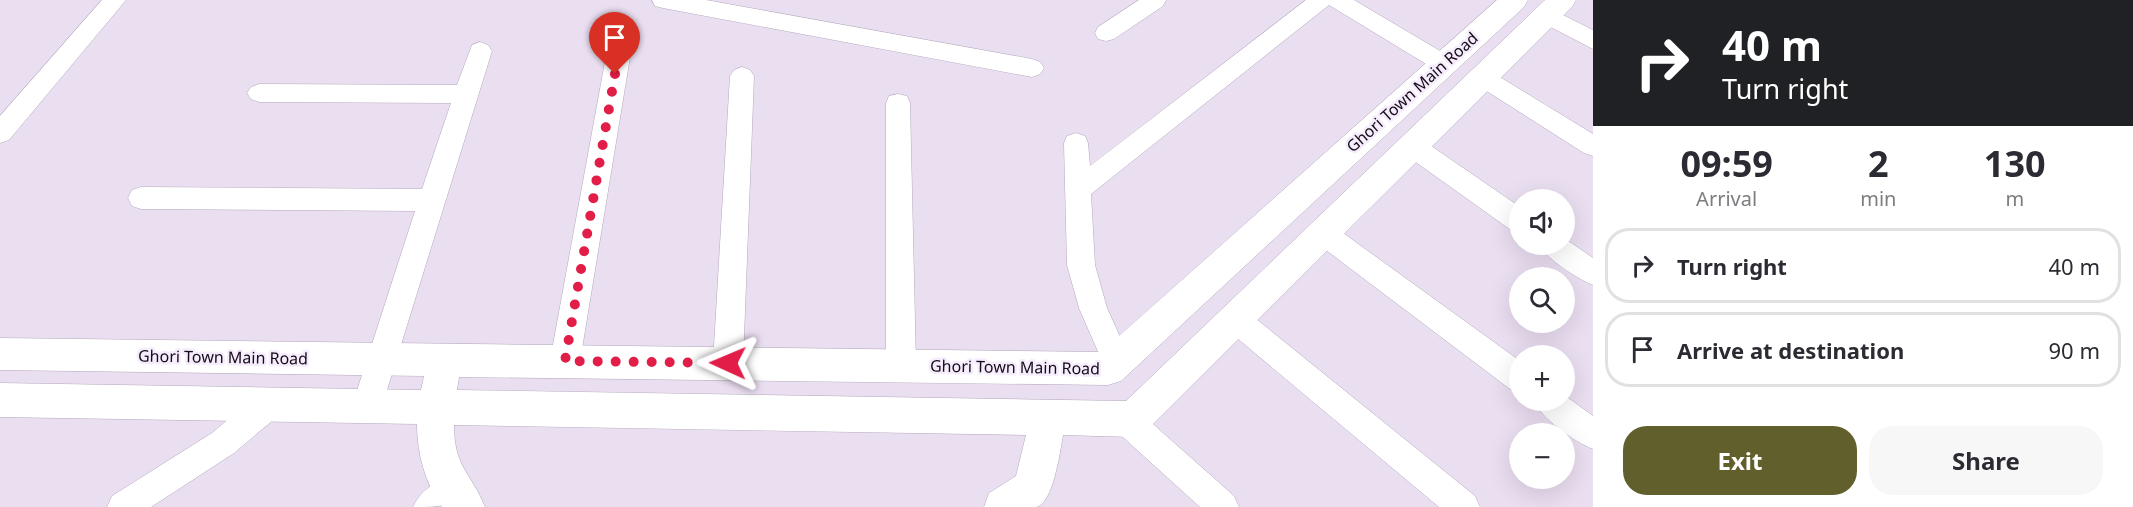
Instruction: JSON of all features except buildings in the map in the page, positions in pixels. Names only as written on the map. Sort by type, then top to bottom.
[{"type":"street","points":[[0,133],[115,0]]},
{"type":"street","points":[[663,0],[1032,68]]},
{"type":"street","points":[[1106,33],[1155,0]]},
{"type":"street","points":[[1077,190],[1321,0]]},
{"type":"street","points":[[1336,0],[1444,64]]},
{"type":"street","name":"Ghori Town Main Road","points":[[0,354],[1108,369],[1512,1]]},
{"type":"street","points":[[0,400],[1133,419],[1554,8],[1593,41]]},
{"type":"street","points":[[367,406],[430,200],[480,51]]},
{"type":"street","points":[[565,361],[619,51]]},
{"type":"street","points":[[728,363],[741,76]]},
{"type":"street","points":[[1482,77],[1593,146]]},
{"type":"street","points":[[259,93],[466,94]]},
{"type":"street","points":[[898,103],[901,366]]},
{"type":"street","points":[[1076,143],[1081,265],[1093,308],[1116,361]]},
{"type":"street","points":[[1412,147],[1509,214]]},
{"type":"street","points":[[141,198],[430,200]]},
{"type":"street","points":[[1323,233],[1509,371]]},
{"type":"street","points":[[1568,255],[1593,273]]},
{"type":"street","points":[[1235,319],[1464,507]]},
{"type":"street","points":[[445,360],[435,407],[437,456],[449,501]]},
{"type":"street","points":[[123,507],[223,443],[268,405]]},
{"type":"street","points":[[1563,411],[1593,434]]},
{"type":"street","points":[[1003,507],[1032,488],[1048,417]]},
{"type":"street","points":[[1125,419],[1223,507]]},
{"type":"route","points":[[615,74],[565,361],[728,363]]}]
